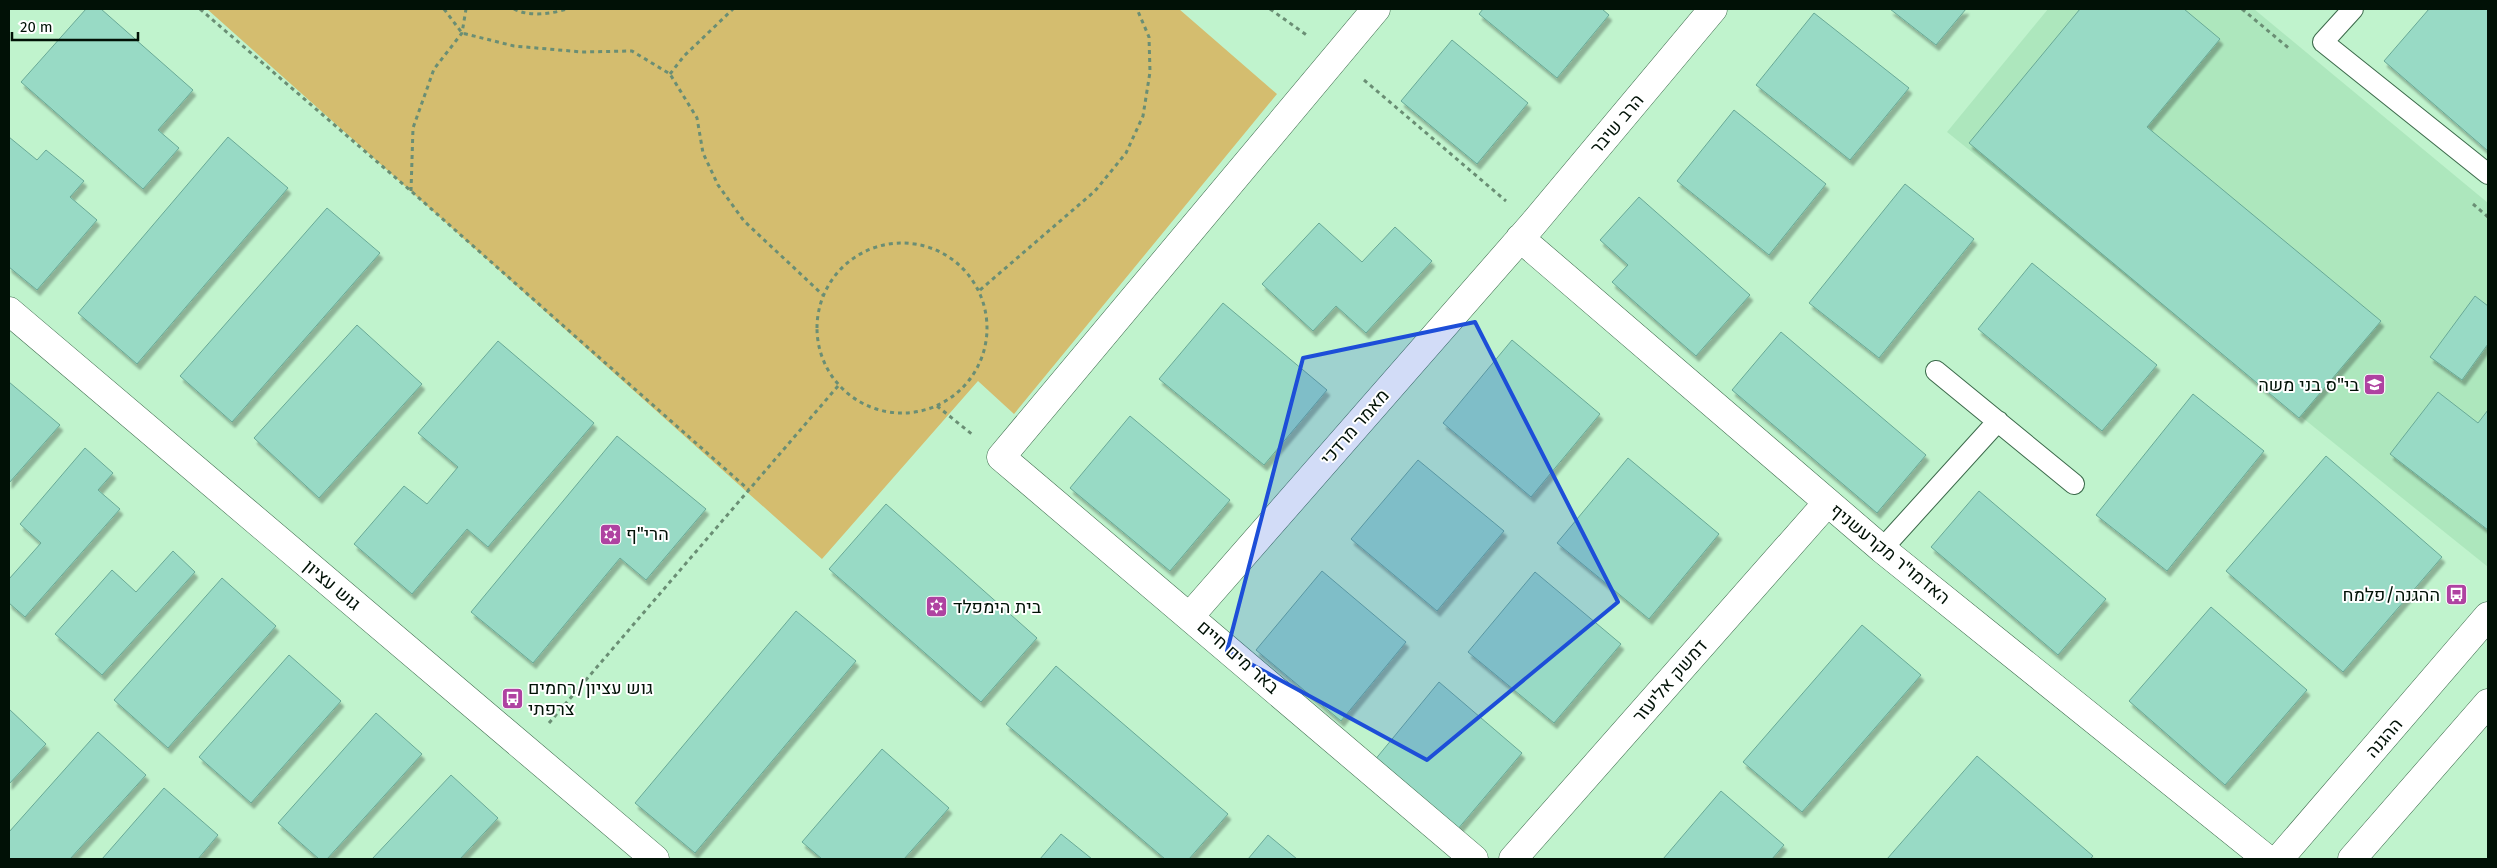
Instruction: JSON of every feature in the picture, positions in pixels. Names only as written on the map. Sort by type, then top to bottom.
[{"type":"street","points":[[1001,457],[1376,9]]},
{"type":"street","name":"הרב שיבר","points":[[1527,231],[1713,9]]},
{"type":"street","name":"האדמו\"ר מקרעשניף","points":[[1527,231],[1827,503],[2267,859]]},
{"type":"street","name":"מאמר מרדכי","points":[[1190,616],[1527,231]]},
{"type":"street","name":"גוש עציון","points":[[9,311],[655,859]]},
{"type":"street","name":"באר מים חיים","points":[[1001,457],[1474,859]]},
{"type":"street","name":"דמשק אליעזר","points":[[1513,859],[1827,503]]},
{"type":"street","name":"ההגנה","points":[[2279,859],[2488,616]]},
{"type":"street","points":[[2352,859],[2488,703]]},
{"type":"lane","points":[[2353,9],[2323,42],[2488,174]]},
{"type":"lane","points":[[1936,371],[2074,484]]},
{"type":"lane","points":[[1882,549],[1998,421]]},
{"type":"path","points":[[200,9],[412,191],[748,490]]},
{"type":"path","points":[[444,9],[462,33],[514,46],[582,52],[632,51],[670,74],[697,118],[703,153],[718,185],[744,221],[823,295]]},
{"type":"path","points":[[412,191],[413,128],[434,69],[462,33],[466,9]]},
{"type":"path","points":[[514,9],[550,14],[567,9]]},
{"type":"path","points":[[670,74],[684,56],[733,9]]},
{"type":"path","points":[[979,290],[1094,191],[1126,153],[1143,116],[1150,72],[1149,38],[1137,9]]},
{"type":"path","points":[[1270,9],[1336,57],[1527,231]]},
{"type":"path","points":[[908,242],[937,249],[962,266],[979,290],[985,307],[987,336],[979,365],[962,390],[937,406],[920,412],[891,413],[862,404],[838,386],[820,354],[816,324],[823,295],[839,270],[851,259],[878,245],[908,242]]},
{"type":"path","points":[[526,750],[838,386]]},
{"type":"path","points":[[937,406],[1001,457]]},
{"type":"highlighted area","points":[[1475,322],[1618,602],[1427,760],[1227,651],[1303,358]]},
{"type":"shaded area","points":[[207,9],[1179,9],[1277,94],[1014,414],[978,381],[822,559]]},
{"type":"shaded area","name":"בי\"ס בני משה","points":[[2048,9],[2254,9],[2488,203],[2488,567],[1947,132]]},
{"type":"building","points":[[86,9],[101,9],[193,90],[158,130],[179,148],[143,189],[21,82]]},
{"type":"building","points":[[1483,9],[1602,9],[1609,15],[1557,78],[1479,14]]},
{"type":"building","points":[[1890,9],[1966,9],[1936,45]]},
{"type":"building","points":[[2080,9],[2184,9],[2220,39],[2147,127],[2381,321],[2299,418],[1969,143]]},
{"type":"building","points":[[2429,9],[2488,9],[2488,151],[2384,61]]},
{"type":"building","points":[[1814,13],[1909,88],[1850,160],[1756,85]]},
{"type":"building","points":[[1452,40],[1528,103],[1477,164],[1401,101]]},
{"type":"building","points":[[1734,110],[1826,184],[1769,255],[1677,181]]},
{"type":"building","points":[[9,137],[37,160],[46,150],[84,181],[70,197],[97,220],[37,290],[9,267]]},
{"type":"building","points":[[228,137],[288,188],[137,364],[78,313]]},
{"type":"building","points":[[1905,184],[1974,239],[1879,358],[1809,303]]},
{"type":"building","points":[[1639,197],[1750,295],[1696,356],[1612,282],[1628,265],[1600,240]]},
{"type":"building","points":[[327,208],[380,253],[232,422],[180,376]]},
{"type":"building","points":[[1319,223],[1362,262],[1395,227],[1432,261],[1366,333],[1336,306],[1313,331],[1262,284]]},
{"type":"building","points":[[2032,263],[2157,365],[2102,431],[1978,329]]},
{"type":"building","points":[[2475,296],[2488,306],[2488,344],[2462,380],[2430,357]]},
{"type":"building","points":[[1223,303],[1327,390],[1264,465],[1159,379]]},
{"type":"building","points":[[357,325],[422,384],[319,498],[254,438]]},
{"type":"building","points":[[1781,332],[1926,455],[1877,513],[1732,390]]},
{"type":"building","points":[[1512,340],[1600,414],[1531,497],[1443,423]]},
{"type":"building","points":[[498,341],[594,423],[488,547],[467,529],[412,594],[354,544],[404,486],[427,504],[458,467],[418,433]]},
{"type":"building","points":[[9,382],[60,425],[9,483]]},
{"type":"building","points":[[2438,392],[2478,423],[2488,410],[2488,530],[2390,454]]},
{"type":"building","points":[[2193,394],[2264,451],[2167,571],[2096,515]]},
{"type":"building","points":[[1130,416],[1230,500],[1170,571],[1070,488]]},
{"type":"building","name":"הרי\"ף","points":[[617,436],[706,509],[646,580],[620,558],[533,663],[471,612]]},
{"type":"building","points":[[85,448],[113,473],[98,490],[120,509],[25,617],[9,603],[9,579],[41,543],[20,524]]},
{"type":"building","points":[[2326,456],[2442,557],[2343,672],[2226,571]]},
{"type":"building","points":[[1628,458],[1719,534],[1649,619],[1557,543]]},
{"type":"building","points":[[1418,460],[1504,531],[1437,611],[1351,539]]},
{"type":"building","points":[[1979,491],[2106,599],[2058,655],[1931,547]]},
{"type":"building","name":"בית הימפלד","points":[[886,504],[1037,638],[981,702],[829,569]]},
{"type":"building","points":[[173,551],[195,572],[102,675],[55,634],[112,570],[136,592]]},
{"type":"building","points":[[1322,571],[1406,642],[1341,721],[1256,650]]},
{"type":"building","points":[[1535,572],[1621,644],[1554,723],[1468,652]]},
{"type":"building","points":[[222,578],[276,626],[168,748],[114,700]]},
{"type":"building","points":[[2211,607],[2307,690],[2225,785],[2129,701]]},
{"type":"building","points":[[796,611],[856,661],[695,853],[635,803]]},
{"type":"building","points":[[1862,625],[1921,675],[1802,812],[1743,762]]},
{"type":"building","points":[[289,655],[341,701],[251,803],[199,757]]},
{"type":"building","points":[[1056,666],[1228,814],[1189,859],[1165,859],[1006,724]]},
{"type":"building","points":[[1439,682],[1522,753],[1457,830],[1374,761]]},
{"type":"building","points":[[9,709],[46,744],[9,784]]},
{"type":"building","points":[[376,713],[422,754],[327,859],[319,859],[278,823]]},
{"type":"building","points":[[98,732],[146,775],[70,859],[9,859],[9,832]]},
{"type":"building","points":[[882,749],[949,808],[904,859],[822,859],[802,842]]},
{"type":"building","points":[[1977,756],[2093,856],[2090,859],[1887,859]]},
{"type":"building","points":[[451,775],[498,818],[460,859],[372,859]]},
{"type":"building","points":[[164,788],[218,835],[198,859],[102,859]]},
{"type":"building","points":[[1721,791],[1784,845],[1772,859],[1663,859]]},
{"type":"building","points":[[1061,834],[1092,859],[1040,859]]},
{"type":"building","points":[[1268,835],[1297,859],[1248,859]]},
{"type":"place","name":"בי\"ס בני משה","points":[[2375,385]]},
{"type":"place","name":"הרי\"ף","points":[[610,534]]},
{"type":"place","name":"ההגנה/פלמח","points":[[2456,595]]},
{"type":"place","name":"בית הימפלד","points":[[937,607]]},
{"type":"place","name":"גוש עציון/רחמים צרפתי","points":[[512,698]]}]
